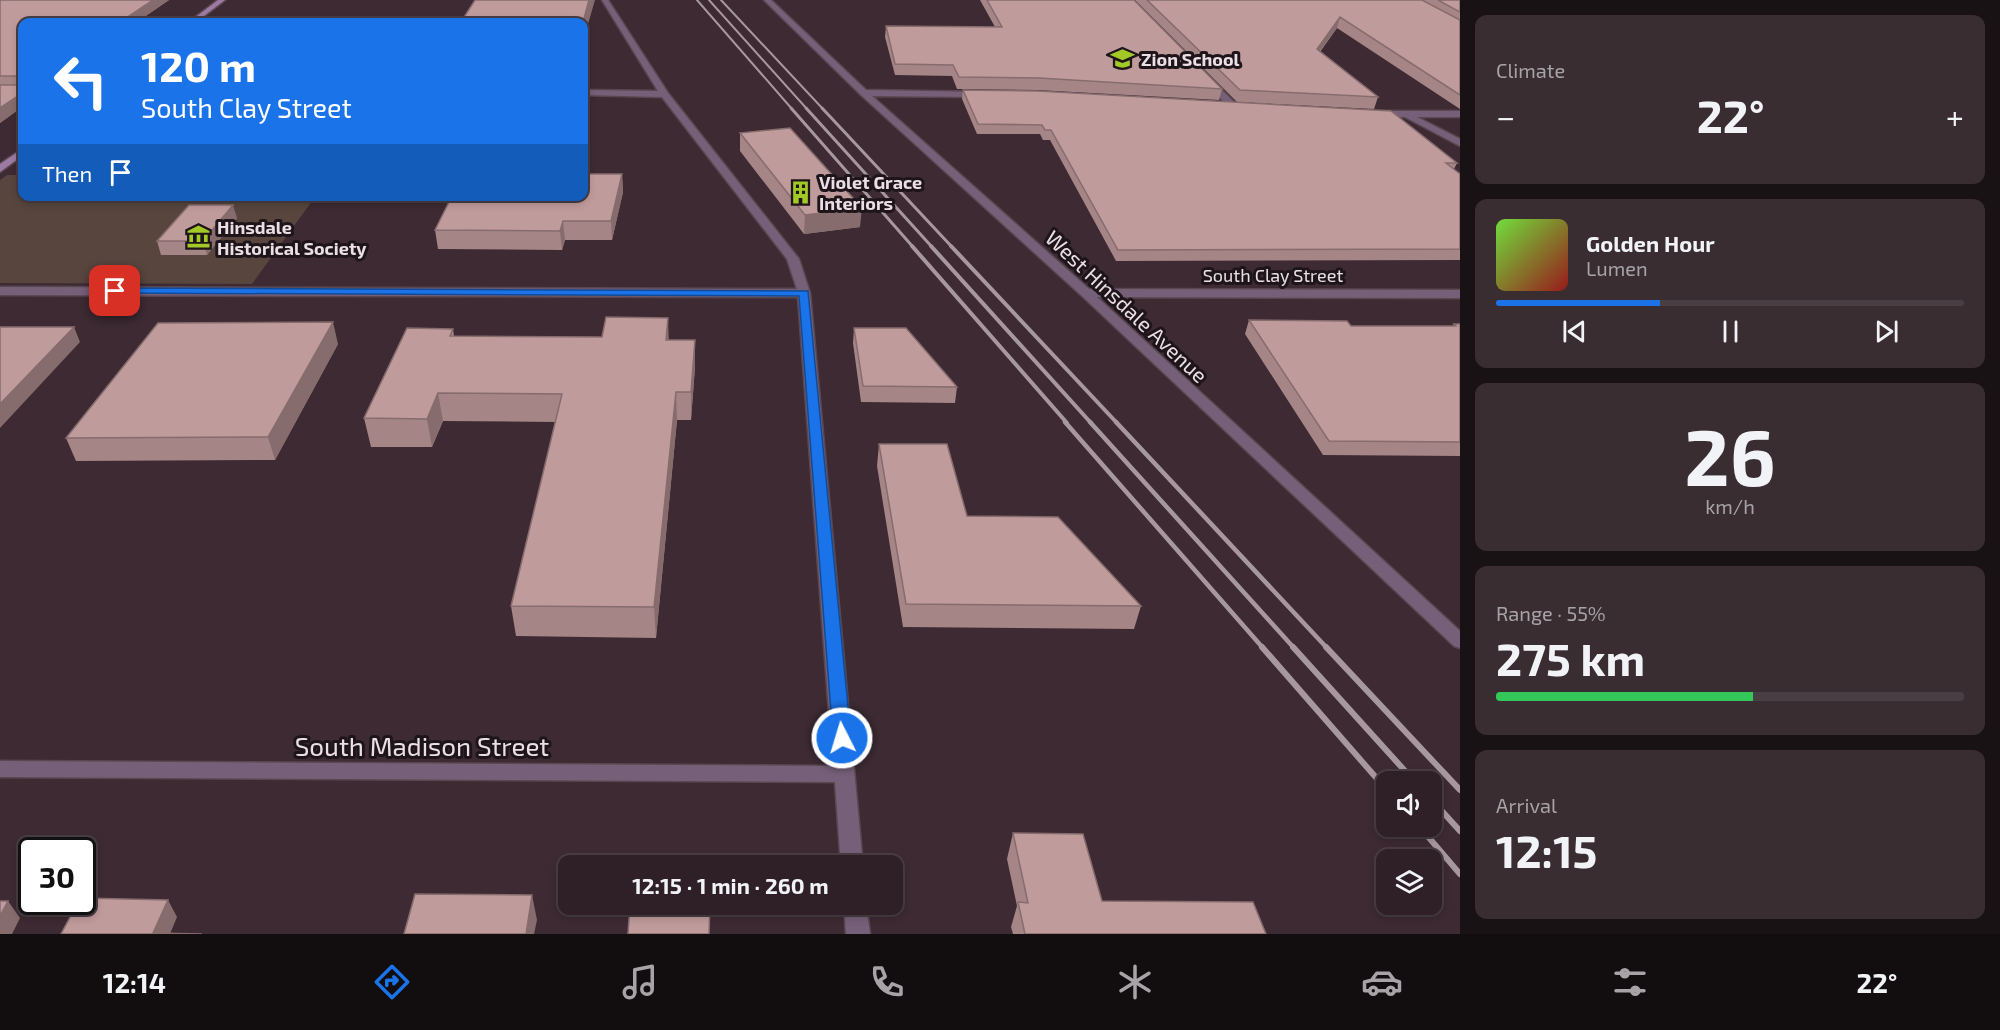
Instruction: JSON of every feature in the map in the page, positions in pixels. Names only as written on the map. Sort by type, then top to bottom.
[{"type":"main road","points":[[197,18],[222,0]]},
{"type":"main road","points":[[0,169],[18,155]]},
{"type":"street","points":[[605,0],[664,94],[793,259],[804,293],[851,855]]},
{"type":"street","name":"West Hinsdale Avenue","points":[[767,0],[864,93],[1086,293],[1460,641]]},
{"type":"street","points":[[1200,72],[1234,107]]},
{"type":"street","points":[[588,93],[664,94]]},
{"type":"street","points":[[864,93],[995,94]]},
{"type":"street","points":[[1216,106],[1246,108]]},
{"type":"street","points":[[1362,114],[1409,116],[1460,114]]},
{"type":"street","points":[[1409,116],[1460,143]]},
{"type":"street","points":[[0,291],[804,293]]},
{"type":"street","name":"South Clay Street","points":[[1086,293],[1460,294]]},
{"type":"street","name":"South Madison Street","points":[[0,770],[844,774]]},
{"type":"street","points":[[856,915],[858,934]]},
{"type":"shaded area","points":[[7,175],[18,175],[18,201],[312,201],[252,284],[0,283],[0,180]]},
{"type":"building","points":[[0,0],[153,0],[126,18],[18,18],[18,76],[0,76]]},
{"type":"building","points":[[475,0],[589,0],[584,18],[464,18]]},
{"type":"building","points":[[987,0],[1134,0],[1222,89],[1039,78],[959,77],[953,65],[895,64],[886,26],[1002,27]]},
{"type":"building","points":[[1147,0],[1422,0],[1460,20],[1460,95],[1340,17],[1317,49],[1378,97],[1240,90]]},
{"type":"building","points":[[1438,0],[1460,0],[1460,12]]},
{"type":"building","points":[[0,85],[18,85],[18,96],[0,108]]},
{"type":"building","points":[[963,90],[1038,91],[1391,111],[1457,163],[1446,163],[1460,174],[1460,249],[1118,250],[1051,130],[1045,130],[1042,125],[978,124]]},
{"type":"building","points":[[790,128],[862,208],[805,215],[740,133]]},
{"type":"building","points":[[588,174],[622,174],[611,221],[563,221],[560,231],[435,230],[450,201],[588,201]]},
{"type":"building","points":[[189,205],[233,205],[203,241],[157,241]]},
{"type":"building","points":[[606,317],[668,318],[666,340],[695,340],[691,392],[676,392],[654,607],[511,606],[562,394],[438,393],[427,419],[364,418],[407,328],[453,329],[450,336],[602,337]]},
{"type":"building","points":[[1249,320],[1347,321],[1351,326],[1456,326],[1454,324],[1460,324],[1460,442],[1329,441]]},
{"type":"building","points":[[333,322],[268,437],[66,438],[158,323]]},
{"type":"building","points":[[0,327],[74,327],[0,404]]},
{"type":"building","points":[[854,328],[906,328],[957,387],[863,386]]},
{"type":"building","points":[[879,444],[947,444],[967,516],[1058,517],[1141,606],[906,604]]},
{"type":"building","points":[[1013,833],[1083,834],[1102,901],[1253,902],[1266,934],[1025,934],[1018,902],[1028,903]]},
{"type":"building","points":[[415,894],[532,895],[526,934],[404,934]]},
{"type":"building","points":[[96,898],[168,900],[153,933],[202,934],[61,934],[71,915],[96,915]]},
{"type":"building","points":[[0,901],[8,901],[0,916]]},
{"type":"building","points":[[629,915],[710,915],[709,934],[628,934]]},
{"type":"railway","points":[[697,0],[792,109]]},
{"type":"railway","points":[[709,0],[807,109]]},
{"type":"railway","points":[[721,0],[823,109]]},
{"type":"railway","points":[[791,108],[913,247]]},
{"type":"railway","points":[[806,108],[932,247]]},
{"type":"railway","points":[[822,108],[952,247]]},
{"type":"railway","points":[[912,246],[1067,423]]},
{"type":"railway","points":[[931,246],[1091,423]]},
{"type":"railway","points":[[951,246],[1117,423]]},
{"type":"railway","points":[[1065,422],[1263,648]]},
{"type":"railway","points":[[1090,422],[1294,648]]},
{"type":"railway","points":[[1116,422],[1327,648]]},
{"type":"railway","points":[[1262,647],[1376,778]]},
{"type":"railway","points":[[1293,647],[1405,771]]},
{"type":"railway","points":[[1326,647],[1460,790]]},
{"type":"railway","points":[[1442,811],[1460,831]]},
{"type":"railway","points":[[1428,837],[1460,874]]},
{"type":"place","name":"Zion School","points":[[1123,59]]},
{"type":"place","name":"Violet Grace Interiors","points":[[801,192]]},
{"type":"place","name":"Hinsdale Historical Society","points":[[199,237]]},
{"type":"route","points":[[115,291],[804,293],[842,738]]}]
